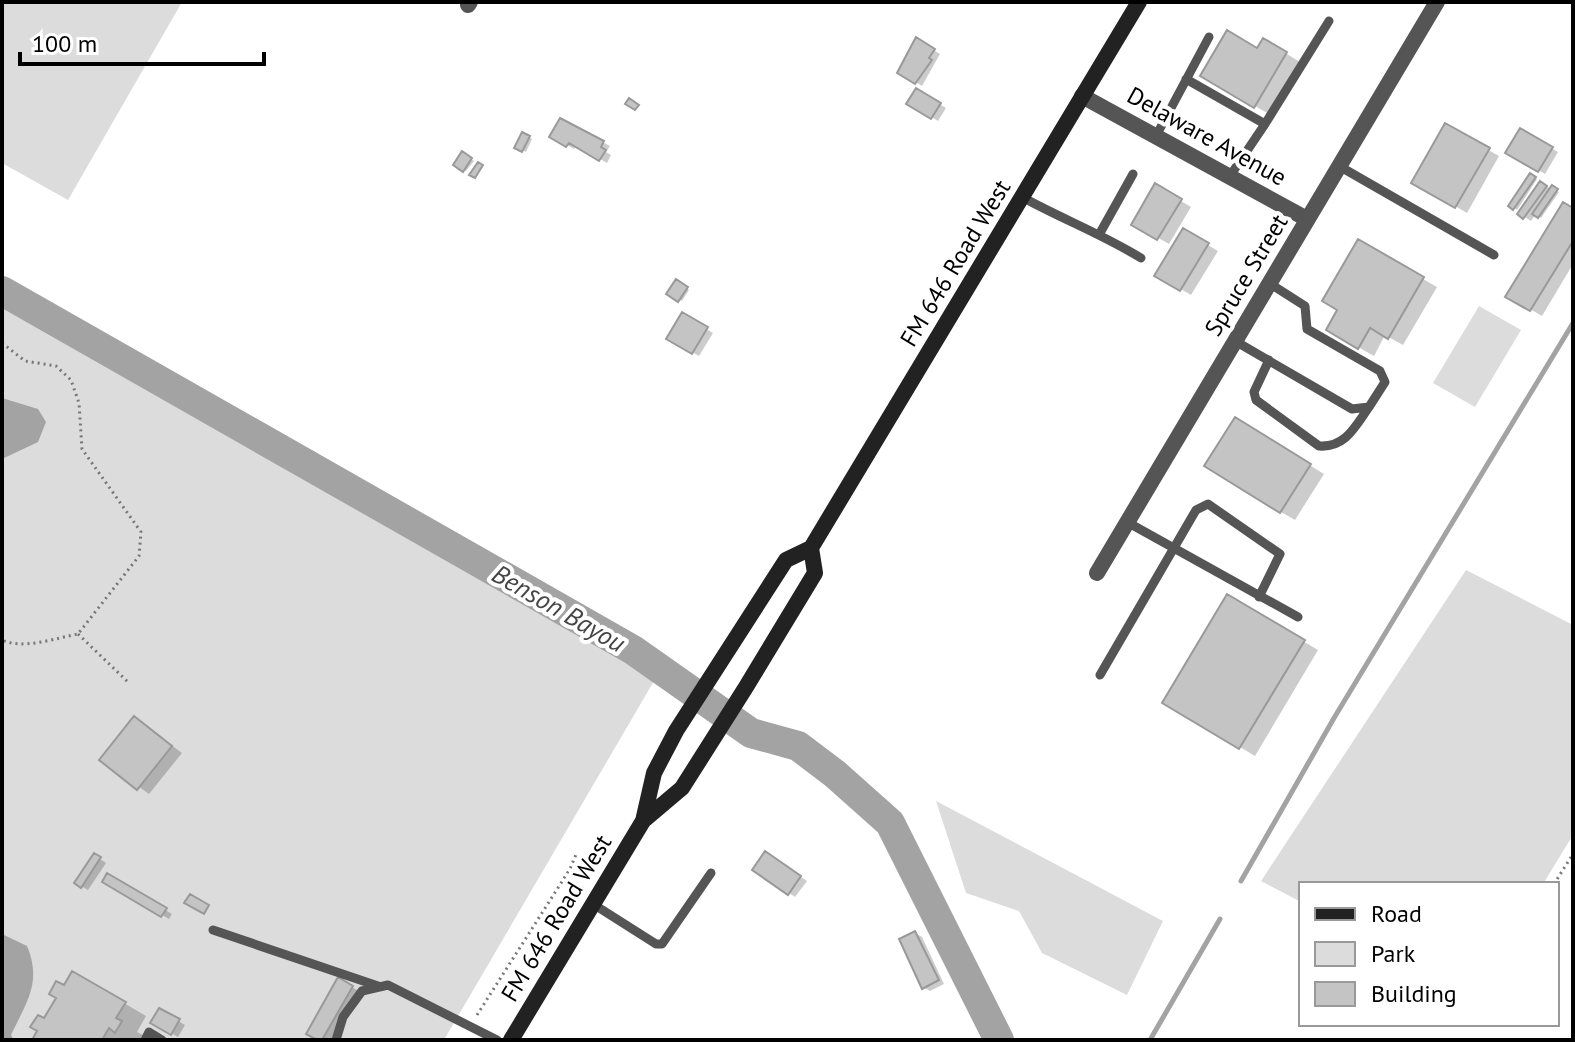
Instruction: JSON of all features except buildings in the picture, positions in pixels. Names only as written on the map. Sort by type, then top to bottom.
[{"type":"main road","name":"FM 646 Road West","points":[[511,1040],[643,821],[654,773],[676,731],[786,560],[811,548],[1139,2]]},
{"type":"main road","name":"FM 646 Road West","points":[[643,821],[682,788],[746,687],[815,573],[811,548]]},
{"type":"street","name":"Spruce Street","points":[[1097,573],[1339,166],[1431,4]]},
{"type":"street","name":"Delaware Avenue","points":[[1082,96],[1307,219]]},
{"type":"lane","points":[[1230,176],[1329,21]]},
{"type":"lane","points":[[1156,136],[1209,37]]},
{"type":"lane","points":[[1186,79],[1265,124]]},
{"type":"lane","points":[[1339,166],[1494,255]]},
{"type":"lane","points":[[1100,233],[1133,174]]},
{"type":"lane","points":[[1022,197],[1074,225],[1100,233],[1141,258]]},
{"type":"lane","points":[[1269,283],[1305,306],[1307,329],[1380,371],[1385,382],[1345,440],[1330,447],[1319,446],[1256,400],[1254,392],[1269,360]]},
{"type":"lane","points":[[1235,341],[1352,409],[1369,407]]},
{"type":"lane","points":[[1100,675],[1196,510],[1208,504],[1280,554],[1259,597]]},
{"type":"lane","points":[[1127,522],[1298,617]]},
{"type":"lane","points":[[593,904],[656,944],[662,944],[711,873]]},
{"type":"lane","points":[[213,930],[381,987]]},
{"type":"lane","points":[[336,1040],[343,1017],[362,991],[388,985],[497,1040]]},
{"type":"lane","points":[[145,1040],[149,1032],[162,1040]]},
{"type":"path","points":[[2,343],[25,361],[56,366],[71,380],[79,403],[82,449],[141,532],[139,556],[78,634],[39,641],[9,643],[2,640]]},
{"type":"path","points":[[78,634],[129,683]]},
{"type":"path","points":[[470,1027],[570,869],[577,852]]},
{"type":"path","points":[[1555,882],[1573,854]]},
{"type":"green space","points":[[2,2],[182,2],[68,200],[2,163]]},
{"type":"green space","points":[[2,294],[661,669],[444,1040],[2,1040]]},
{"type":"green space","points":[[1479,306],[1521,330],[1475,407],[1433,383]]},
{"type":"green space","points":[[1466,570],[1573,625],[1573,835],[1544,882],[1299,882],[1299,901],[1261,881]]},
{"type":"green space","points":[[936,801],[1163,921],[1127,995],[1042,953],[1019,911],[966,893]]},
{"type":"shaded area","points":[[2,398],[38,409],[46,422],[38,442],[2,459]]},
{"type":"shaded area","points":[[2,934],[27,946],[33,970],[31,991],[11,1035],[14,1040],[2,1040]]},
{"type":"waterway","name":"Benson Bayou","points":[[2,291],[633,650],[751,733],[798,746],[890,823],[999,1040]]},
{"type":"waterway","points":[[1241,881],[1334,718],[1573,323]]},
{"type":"waterway","points":[[1150,1040],[1220,919]]}]
